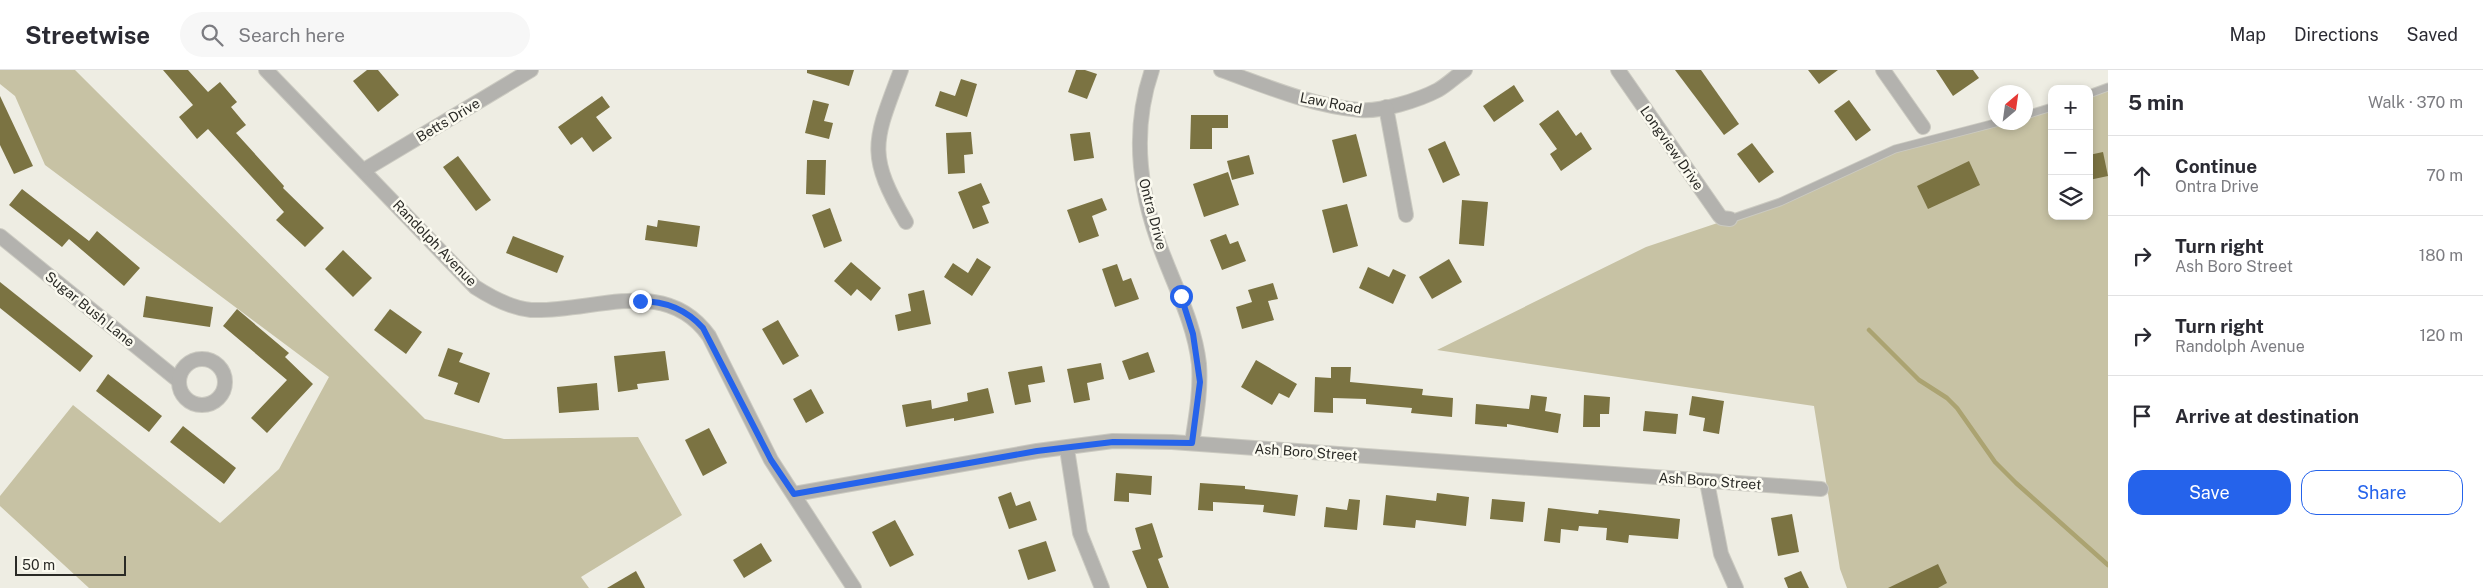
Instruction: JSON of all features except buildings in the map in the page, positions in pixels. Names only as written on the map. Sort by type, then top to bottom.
[{"type":"street","name":"Randolph Avenue","points":[[266,70],[475,287],[493,298],[531,310],[651,301],[671,305],[689,314],[709,336],[771,460],[854,588]]},
{"type":"street","name":"Betts Drive","points":[[364,170],[531,70]]},
{"type":"street","points":[[901,70],[882,121],[878,151],[880,171],[888,190],[906,222]]},
{"type":"street","name":"Ontra Drive","points":[[1152,70],[1140,117],[1141,167],[1157,238],[1181,296],[1198,362],[1198,403],[1192,443]]},
{"type":"street","name":"Law Road","points":[[1221,70],[1316,102],[1362,111],[1386,107],[1439,90],[1465,70]]},
{"type":"street","name":"Longview Drive","points":[[1618,70],[1719,215],[1722,218],[1730,219]]},
{"type":"street","points":[[1883,70],[1924,127]]},
{"type":"street","points":[[1386,107],[1406,215]]},
{"type":"street","name":"Sugar Bush Lane","points":[[0,236],[179,381]]},
{"type":"street","name":"Ash Boro Street","points":[[794,494],[1037,451],[1067,449],[1113,442],[1192,443],[1822,489]]},
{"type":"street","points":[[1067,449],[1080,533],[1102,588]]},
{"type":"street","points":[[1707,482],[1721,554],[1736,588]]},
{"type":"lane","points":[[2093,93],[2108,87]]},
{"type":"lane","points":[[2033,113],[2048,108]]},
{"type":"lane","points":[[1730,219],[1780,202],[1895,149],[1988,125]]},
{"type":"shaded area","points":[[0,70],[75,70],[425,419],[504,439],[638,437],[682,515],[581,577],[589,588],[89,588],[0,506],[0,496],[73,405],[220,523],[279,469],[329,377],[45,165],[15,96],[0,84]]},
{"type":"shaded area","points":[[2108,86],[2108,588],[1847,588],[1840,569],[1814,406],[1437,350],[1646,247],[1780,202],[1895,149],[1988,126],[1988,130],[2033,130],[2033,113],[2048,107],[2048,220],[2093,220],[2093,91]]},
{"type":"waterway","points":[[1869,330],[1919,380],[1947,398],[1957,408],[1995,462],[2108,565]]},
{"type":"route","points":[[640,301],[661,302],[671,305],[689,314],[703,328],[709,336],[771,460],[794,494],[1037,451],[1067,449],[1113,442],[1192,443],[1200,382],[1193,334],[1181,296]]}]
